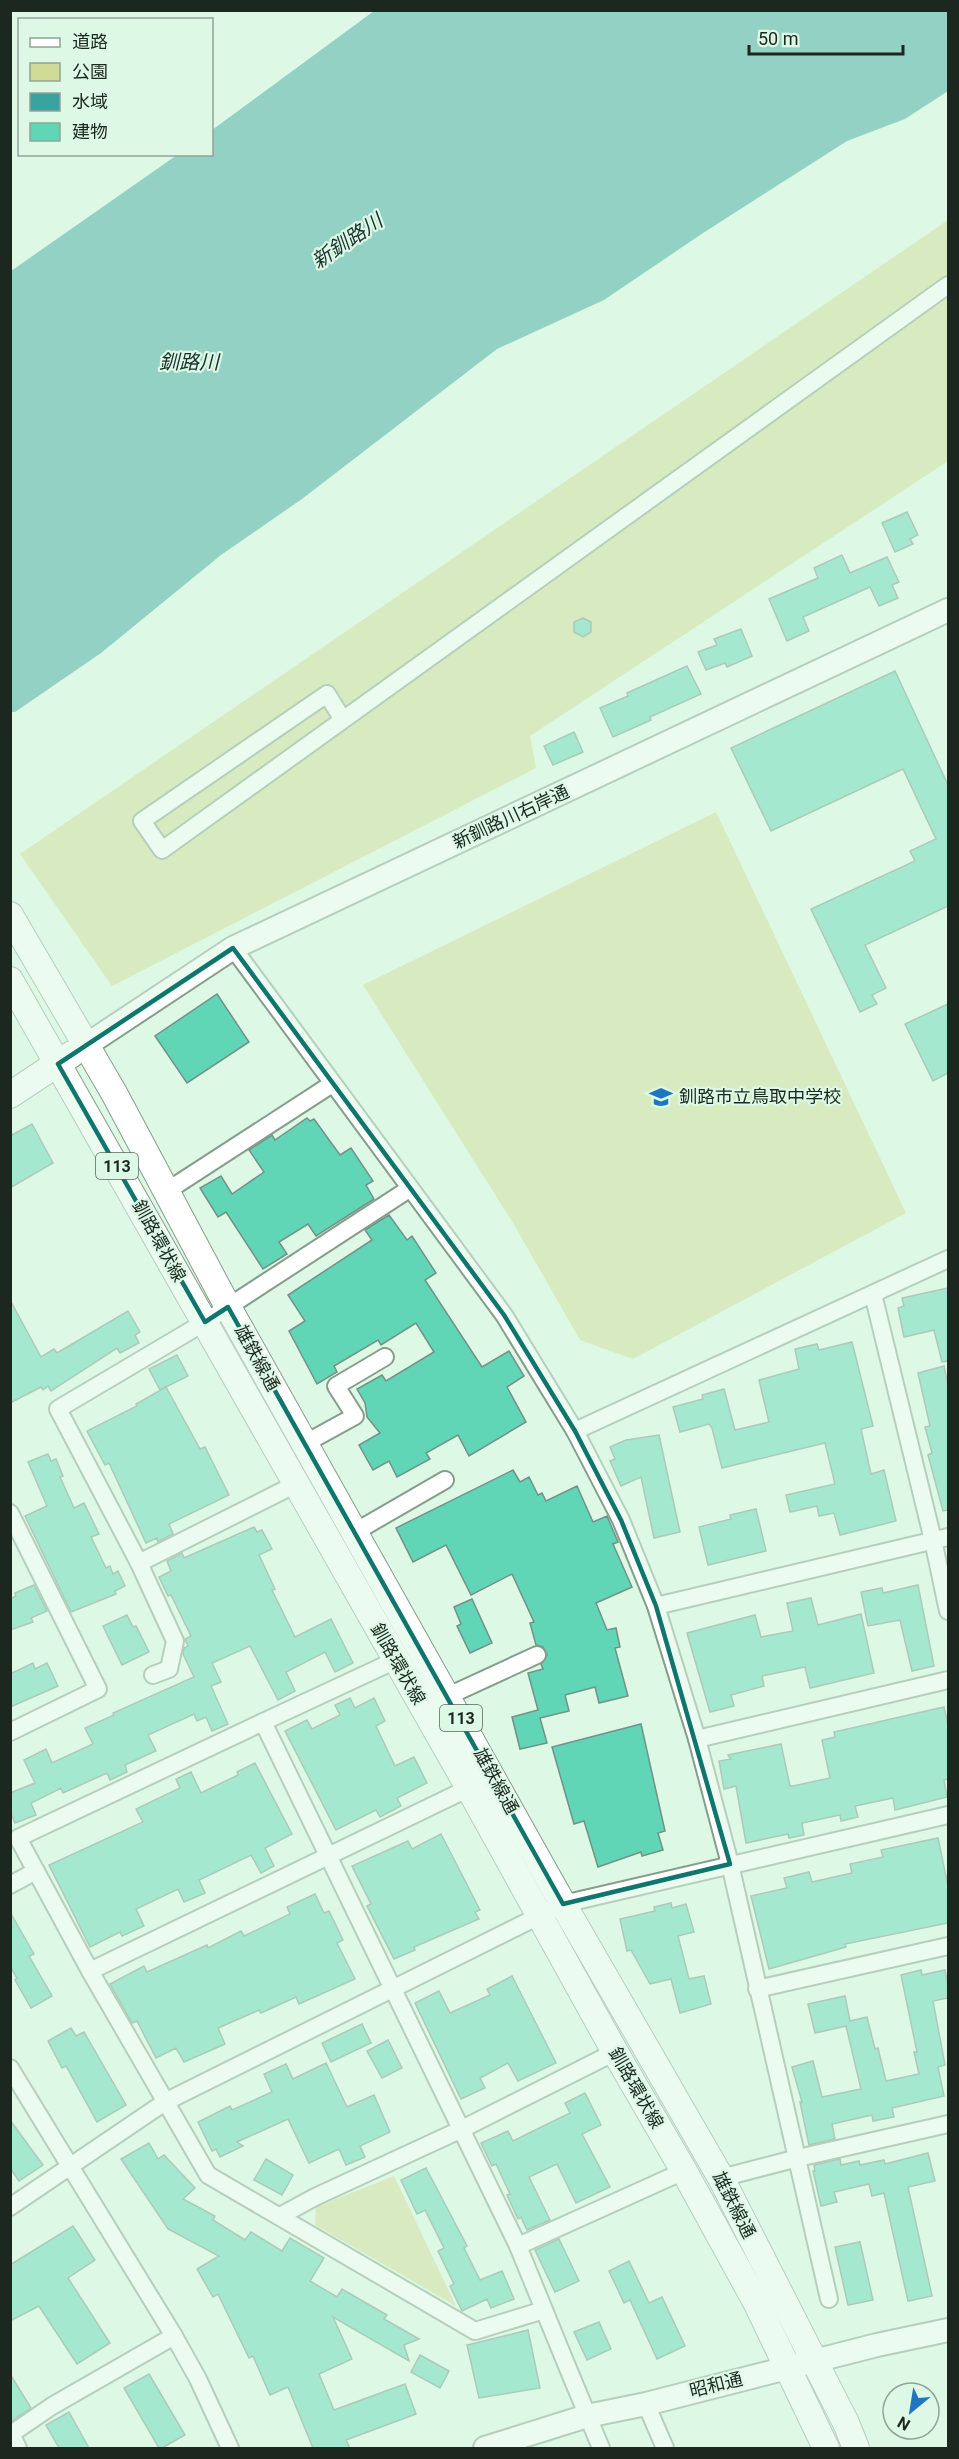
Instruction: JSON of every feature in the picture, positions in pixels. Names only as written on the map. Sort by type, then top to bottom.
[{"type":"main road","name":"雄鉄線通","points":[[10,915],[114,1093],[304,1444],[448,1696],[563,1904],[721,2178],[846,2423],[856,2448]]},
{"type":"main road","name":"釧路環状線","points":[[10,981],[469,1788],[615,2052],[684,2170],[756,2302],[826,2448]]},
{"type":"main road","points":[[10,1095],[85,1046]]},
{"type":"street","points":[[343,720],[327,694],[142,821],[162,850],[343,720],[948,285]]},
{"type":"street","name":"新釧路川右岸通","points":[[85,1046],[233,948],[948,610]]},
{"type":"street","points":[[233,948],[504,1315],[575,1431],[621,1520],[656,1606],[697,1738],[730,1864],[829,2299]]},
{"type":"street","points":[[167,1191],[332,1084]]},
{"type":"street","points":[[153,1675],[169,1669],[175,1641],[139,1563],[58,1409],[205,1322],[409,1189]]},
{"type":"street","points":[[575,1431],[948,1259]]},
{"type":"street","points":[[873,1294],[941,1538],[948,1611]]},
{"type":"street","points":[[304,1444],[355,1416],[336,1386],[385,1357]]},
{"type":"street","points":[[355,1532],[445,1480]]},
{"type":"street","points":[[139,1563],[296,1484]]},
{"type":"street","points":[[10,1513],[98,1689],[10,1732]]},
{"type":"street","points":[[656,1606],[941,1538]]},
{"type":"street","points":[[448,1696],[537,1655]]},
{"type":"street","points":[[396,1660],[18,1838],[90,1971],[208,2175],[475,2331],[544,2310]]},
{"type":"street","points":[[697,1738],[948,1680]]},
{"type":"street","points":[[262,1722],[518,2246],[601,2448]]},
{"type":"street","points":[[90,1971],[469,1788]]},
{"type":"street","points":[[10,2207],[165,2102],[563,1904],[948,1815]]},
{"type":"street","points":[[10,1885],[36,1871]]},
{"type":"street","points":[[757,1989],[948,1946]]},
{"type":"street","points":[[280,2216],[615,2052]]},
{"type":"street","points":[[10,2068],[174,2336],[198,2379],[229,2448]]},
{"type":"street","points":[[721,2178],[948,2124]]},
{"type":"street","points":[[518,2246],[684,2170]]},
{"type":"street","name":"昭和通","points":[[485,2448],[587,2416],[646,2404],[877,2345],[948,2330]]},
{"type":"street","points":[[18,2448],[10,2434],[52,2406],[174,2336]]},
{"type":"street","points":[[646,2404],[665,2448]]},
{"type":"highlighted area","points":[[233,948],[504,1315],[575,1431],[621,1520],[656,1606],[730,1864],[563,1904],[228,1307],[205,1322],[58,1064]]},
{"type":"green space","points":[[948,220],[948,461],[530,736],[536,768],[112,986],[20,854]]},
{"type":"green space","points":[[716,812],[906,1213],[633,1359],[580,1340],[513,1223],[363,985]]},
{"type":"green space","points":[[394,2176],[456,2306],[315,2225],[316,2207]]},
{"type":"water","name":"釧路川","points":[[374,11],[948,11],[948,91],[905,119],[847,141],[703,233],[604,300],[497,349],[302,499],[221,555],[101,653],[15,712],[11,712],[11,271],[176,156],[213,156],[213,129]]},
{"type":"building","points":[[907,512],[918,535],[910,539],[913,544],[895,552],[882,523]]},
{"type":"building","points":[[842,555],[850,573],[887,557],[899,582],[892,585],[898,598],[879,606],[870,587],[803,617],[809,631],[787,641],[769,599],[818,578],[814,568]]},
{"type":"building","points":[[583,618],[591,622],[591,632],[583,637],[574,632],[574,622]]},
{"type":"building","points":[[741,629],[752,656],[727,667],[725,663],[706,670],[698,652],[717,645],[714,639]]},
{"type":"building","points":[[687,666],[701,694],[613,737],[600,708]]},
{"type":"building","points":[[895,671],[948,785],[948,906],[865,945],[886,988],[872,995],[877,1004],[860,1012],[811,909],[915,861],[910,851],[936,839],[903,769],[771,831],[731,748]]},
{"type":"building","points":[[574,732],[583,752],[553,765],[544,746]]},
{"type":"building","points":[[217,994],[249,1042],[187,1083],[155,1036]]},
{"type":"building","points":[[948,1004],[948,1073],[933,1081],[905,1024]]},
{"type":"building","points":[[307,1118],[310,1121],[314,1119],[340,1155],[351,1148],[373,1181],[366,1185],[374,1199],[316,1236],[308,1224],[279,1242],[287,1254],[263,1269],[226,1212],[218,1217],[200,1188],[221,1176],[232,1194],[264,1172],[249,1150],[272,1135],[275,1140]]},
{"type":"building","points":[[32,1124],[53,1163],[10,1188],[10,1136]]},
{"type":"building","points":[[389,1215],[407,1240],[412,1236],[436,1273],[425,1280],[482,1367],[509,1351],[524,1376],[507,1387],[526,1422],[469,1456],[458,1435],[426,1453],[430,1459],[397,1477],[389,1461],[373,1470],[359,1445],[380,1433],[367,1417],[365,1403],[357,1389],[382,1375],[386,1381],[434,1352],[416,1323],[381,1345],[378,1340],[334,1366],[337,1372],[317,1384],[289,1331],[305,1321],[288,1295],[372,1240],[365,1230]]},
{"type":"building","points":[[948,1288],[948,1361],[942,1362],[934,1330],[904,1337],[898,1308],[904,1306],[902,1298]]},
{"type":"building","points":[[10,1300],[41,1357],[54,1349],[57,1353],[128,1311],[140,1332],[135,1335],[139,1343],[120,1353],[117,1348],[51,1391],[48,1386],[43,1390],[41,1387],[10,1403]]},
{"type":"building","points":[[852,1342],[873,1426],[861,1429],[871,1474],[884,1470],[896,1521],[840,1535],[834,1513],[819,1516],[817,1506],[790,1512],[786,1495],[835,1484],[825,1443],[722,1468],[709,1424],[680,1432],[673,1407],[703,1399],[702,1395],[724,1389],[735,1430],[769,1422],[759,1380],[799,1369],[795,1349],[817,1344],[819,1350]]},
{"type":"building","points":[[177,1355],[188,1376],[160,1390],[149,1369]]},
{"type":"building","points":[[944,1366],[948,1386],[948,1510],[943,1511],[928,1455],[932,1453],[925,1427],[930,1426],[918,1373]]},
{"type":"building","points":[[166,1387],[200,1449],[205,1447],[229,1495],[169,1524],[173,1534],[158,1542],[157,1538],[146,1543],[109,1463],[105,1465],[87,1431],[137,1406],[136,1404]]},
{"type":"building","points":[[659,1435],[680,1532],[654,1538],[641,1477],[621,1486],[610,1461],[615,1459],[610,1447],[626,1440]]},
{"type":"building","points":[[48,1454],[51,1461],[56,1459],[63,1476],[60,1477],[74,1508],[84,1503],[99,1534],[91,1537],[106,1568],[110,1566],[113,1574],[118,1571],[125,1586],[115,1591],[116,1594],[71,1612],[25,1516],[47,1506],[28,1462]]},
{"type":"building","points":[[513,1470],[520,1482],[529,1477],[538,1495],[542,1493],[546,1501],[577,1486],[593,1522],[607,1516],[618,1542],[613,1544],[632,1587],[596,1603],[607,1630],[616,1628],[620,1647],[615,1648],[628,1696],[599,1703],[595,1687],[565,1695],[569,1711],[540,1718],[547,1743],[520,1749],[512,1717],[538,1710],[528,1673],[543,1669],[541,1664],[547,1655],[543,1647],[536,1645],[530,1623],[534,1622],[512,1574],[471,1595],[446,1545],[413,1562],[396,1528]]},
{"type":"building","points":[[756,1509],[766,1551],[708,1565],[699,1527],[731,1519],[730,1515]]},
{"type":"building","points":[[254,1527],[257,1532],[262,1530],[272,1549],[259,1555],[275,1589],[272,1590],[295,1637],[331,1619],[353,1663],[335,1672],[325,1652],[286,1672],[295,1691],[278,1700],[250,1646],[212,1663],[221,1682],[211,1686],[228,1724],[212,1731],[206,1717],[197,1721],[194,1714],[148,1735],[156,1751],[125,1765],[127,1772],[110,1780],[107,1773],[63,1793],[61,1788],[31,1803],[36,1815],[15,1823],[10,1811],[10,1793],[35,1783],[24,1760],[46,1749],[52,1763],[93,1744],[85,1728],[194,1677],[183,1654],[184,1648],[188,1646],[185,1639],[191,1636],[171,1595],[168,1596],[159,1577],[171,1571],[167,1561],[182,1553],[184,1558]]},
{"type":"building","points":[[34,1585],[47,1611],[31,1618],[33,1622],[10,1630],[10,1599],[16,1596],[15,1593]]},
{"type":"building","points":[[918,1585],[934,1666],[912,1671],[900,1620],[868,1626],[861,1592],[882,1588],[883,1593]]},
{"type":"building","points":[[811,1598],[818,1625],[861,1614],[874,1673],[810,1688],[805,1667],[762,1676],[764,1686],[731,1695],[734,1706],[710,1712],[687,1633],[755,1615],[761,1637],[793,1631],[787,1603]]},
{"type":"building","points":[[472,1599],[492,1643],[470,1653],[457,1626],[461,1624],[454,1607]]},
{"type":"building","points":[[127,1615],[133,1627],[136,1626],[149,1652],[122,1665],[103,1626]]},
{"type":"building","points":[[33,1663],[35,1669],[47,1663],[58,1686],[10,1707],[10,1674]]},
{"type":"building","points":[[350,1698],[355,1708],[374,1698],[385,1721],[376,1726],[395,1766],[414,1757],[427,1783],[397,1798],[401,1806],[380,1817],[376,1810],[336,1830],[285,1731],[307,1720],[312,1729],[340,1715],[335,1705]]},
{"type":"building","points":[[944,1707],[948,1725],[948,1779],[944,1780],[947,1797],[895,1810],[893,1798],[855,1806],[858,1817],[841,1821],[840,1815],[802,1823],[804,1835],[789,1838],[788,1834],[746,1843],[736,1786],[724,1789],[719,1761],[731,1759],[728,1755],[781,1744],[790,1786],[830,1778],[822,1740],[835,1737],[834,1732]]},
{"type":"building","points":[[641,1724],[665,1831],[658,1833],[663,1850],[642,1856],[641,1852],[598,1867],[584,1821],[574,1824],[552,1747]]},
{"type":"building","points":[[255,1763],[292,1834],[265,1848],[274,1866],[261,1873],[251,1855],[199,1880],[205,1893],[184,1902],[178,1889],[136,1909],[144,1926],[122,1936],[120,1932],[90,1947],[49,1865],[143,1822],[136,1809],[180,1788],[176,1779],[191,1772],[201,1793],[238,1775],[237,1772]]},
{"type":"building","points":[[441,1834],[480,1910],[475,1912],[479,1919],[414,1947],[415,1950],[394,1959],[367,1906],[371,1904],[352,1866],[408,1841],[412,1849]]},
{"type":"building","points":[[938,1838],[948,1886],[948,1923],[845,1944],[846,1947],[769,1969],[751,1896],[787,1888],[784,1878],[809,1872],[812,1882],[852,1873],[850,1864],[883,1857],[881,1850]]},
{"type":"building","points":[[315,1894],[324,1913],[329,1911],[343,1940],[337,1943],[355,1979],[299,2004],[296,1997],[261,2013],[259,2010],[218,2028],[225,2044],[184,2062],[176,2048],[156,2058],[137,2021],[132,2023],[110,1984],[144,1966],[147,1972],[207,1945],[208,1948],[241,1931],[244,1936],[290,1914],[287,1907]]},
{"type":"building","points":[[671,1903],[672,1908],[686,1904],[694,1932],[678,1936],[689,1979],[704,1976],[711,2004],[680,2013],[671,1979],[650,1984],[631,1950],[627,1951],[620,1919],[655,1911],[654,1907]]},
{"type":"building","points":[[10,1912],[34,1954],[29,1956],[52,1996],[31,2008],[10,1966]]},
{"type":"building","points":[[921,1970],[922,1975],[945,1970],[948,1986],[948,1998],[933,2001],[945,2065],[938,2067],[944,2096],[892,2108],[894,2117],[873,2121],[872,2115],[832,2124],[835,2139],[809,2145],[800,2102],[802,2102],[792,2067],[813,2061],[822,2097],[861,2089],[846,2026],[815,2033],[808,2004],[845,1996],[850,2021],[867,2017],[886,2081],[919,2074],[914,2052],[917,2052],[901,1975]]},
{"type":"building","points":[[512,1976],[556,2063],[518,2081],[508,2063],[480,2078],[485,2088],[461,2099],[415,2003],[439,1991],[450,2013],[490,1995],[487,1989]]},
{"type":"building","points":[[362,2024],[371,2043],[331,2062],[322,2043]]},
{"type":"building","points":[[71,2028],[76,2036],[84,2032],[126,2105],[97,2122],[66,2066],[62,2068],[48,2041]]},
{"type":"building","points":[[388,2040],[402,2068],[382,2078],[367,2051]]},
{"type":"building","points":[[326,2063],[347,2107],[374,2095],[390,2132],[360,2146],[365,2157],[346,2165],[339,2149],[309,2163],[288,2119],[237,2142],[243,2146],[220,2157],[216,2149],[212,2151],[198,2122],[230,2106],[232,2110],[272,2092],[264,2074],[286,2064],[293,2079]]},
{"type":"building","points":[[585,2093],[601,2125],[582,2134],[610,2187],[576,2203],[557,2164],[529,2177],[550,2220],[527,2230],[521,2217],[518,2219],[507,2195],[510,2194],[496,2164],[492,2166],[481,2143],[508,2131],[513,2141],[570,2113],[565,2103]]},
{"type":"building","points":[[10,2120],[43,2165],[19,2181],[10,2168]]},
{"type":"building","points":[[149,2143],[158,2159],[164,2155],[195,2188],[183,2199],[215,2216],[213,2220],[245,2240],[251,2232],[282,2251],[290,2238],[324,2258],[310,2281],[337,2297],[342,2289],[387,2315],[384,2319],[419,2339],[404,2345],[409,2361],[333,2317],[352,2359],[319,2374],[334,2410],[405,2384],[416,2414],[346,2440],[350,2448],[313,2448],[288,2387],[270,2395],[253,2356],[249,2358],[218,2294],[213,2297],[197,2269],[219,2256],[168,2229],[121,2159]]},
{"type":"building","points":[[928,2153],[935,2181],[908,2187],[932,2296],[908,2301],[884,2193],[872,2196],[869,2184],[834,2192],[837,2202],[821,2206],[813,2171],[815,2171],[814,2165],[840,2159],[841,2165],[859,2161],[860,2165],[884,2160],[885,2164]]},
{"type":"building","points":[[266,2159],[293,2175],[282,2195],[254,2180]]},
{"type":"building","points":[[426,2168],[467,2246],[464,2248],[480,2280],[502,2271],[514,2299],[491,2308],[487,2299],[462,2311],[450,2286],[454,2284],[438,2251],[444,2248],[425,2210],[417,2214],[401,2180]]},
{"type":"building","points":[[73,2226],[95,2260],[68,2278],[110,2343],[77,2364],[39,2306],[10,2321],[10,2265]]},
{"type":"building","points":[[559,2239],[579,2281],[555,2292],[535,2250]]},
{"type":"building","points":[[860,2242],[873,2300],[848,2305],[835,2247]]},
{"type":"building","points":[[629,2261],[649,2303],[662,2297],[685,2346],[657,2359],[630,2300],[624,2303],[609,2271]]},
{"type":"building","points":[[599,2322],[611,2349],[587,2360],[574,2332]]},
{"type":"building","points":[[528,2330],[540,2388],[479,2398],[467,2345]]},
{"type":"building","points":[[420,2355],[449,2371],[440,2388],[411,2372]]},
{"type":"building","points":[[10,2374],[31,2408],[10,2422]]},
{"type":"building","points":[[149,2374],[185,2435],[162,2448],[159,2448],[124,2388]]},
{"type":"building","points":[[69,2412],[89,2448],[59,2448],[46,2425]]},
{"type":"place","name":"釧路市立鳥取中学校","points":[[661,1097]]},
{"type":"water label","name":"新釧路川","points":[[347,241]]}]
